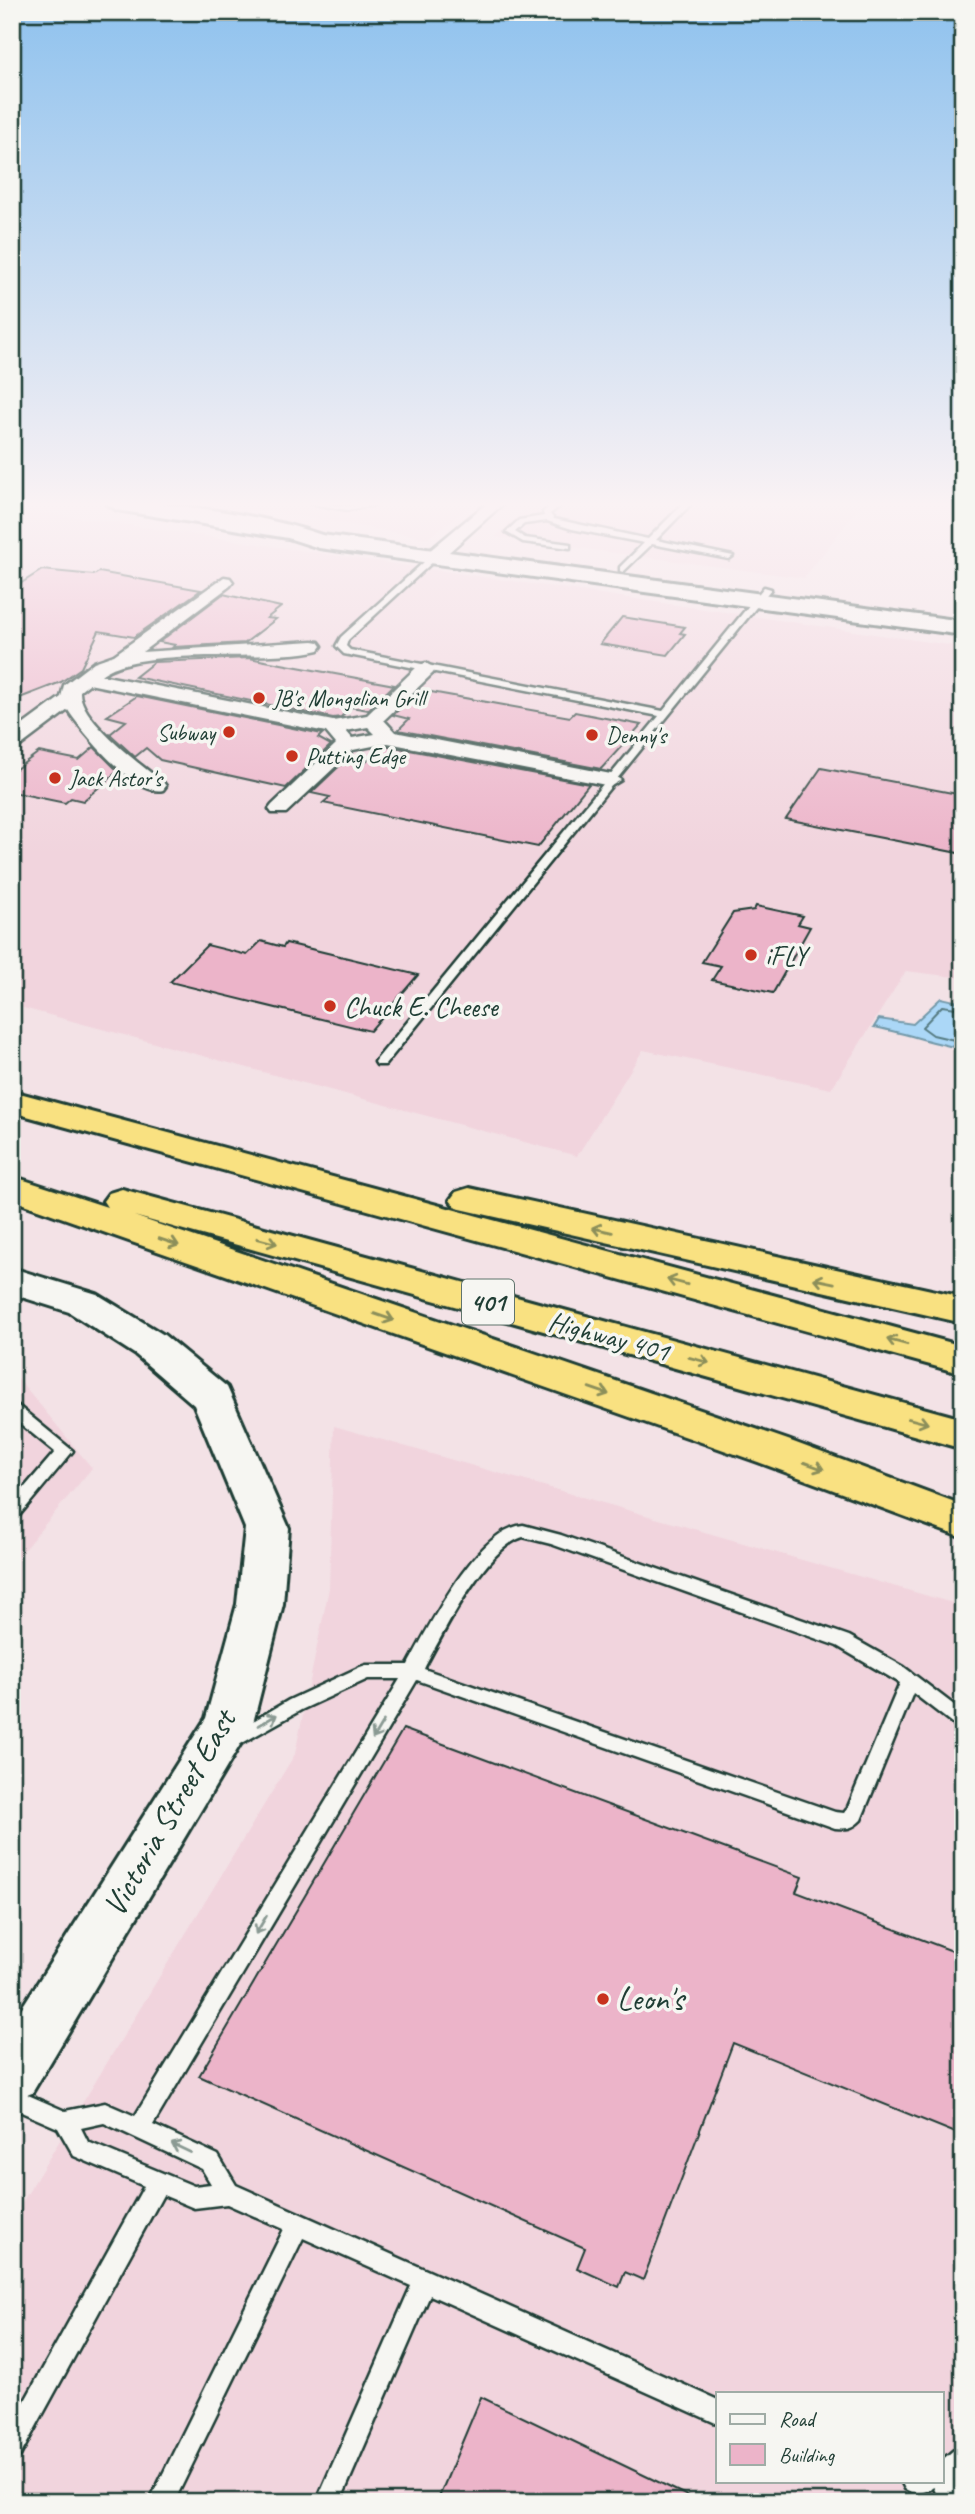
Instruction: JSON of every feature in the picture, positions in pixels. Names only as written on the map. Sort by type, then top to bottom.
[{"type":"highway","points":[[12,1100],[963,1310]]},
{"type":"highway","name":"401","points":[[12,1100],[963,1360]]},
{"type":"highway","name":"Highway 401","points":[[12,1170],[963,1434]]},
{"type":"highway","points":[[12,1187],[774,1451],[963,1522]]},
{"type":"main road","points":[[916,620],[963,628]]},
{"type":"main road","name":"Victoria Street East","points":[[12,1281],[83,1303],[150,1345],[212,1397],[267,1528],[260,1604],[229,1723],[12,2074]]},
{"type":"street","points":[[118,660],[172,620]]},
{"type":"street","points":[[156,786],[128,765],[82,720],[70,699],[71,689],[101,666],[118,660],[177,653],[313,646]]},
{"type":"street","points":[[86,678],[333,727],[373,720],[426,669]]},
{"type":"street","points":[[12,743],[70,699]]},
{"type":"street","points":[[373,720],[388,737]]},
{"type":"street","points":[[333,727],[347,745]]},
{"type":"street","points":[[279,809],[347,745],[388,737],[611,780]]},
{"type":"lane","points":[[362,620],[344,639],[341,646],[347,652],[360,657],[665,714]]},
{"type":"lane","points":[[381,1062],[742,620]]},
{"type":"lane","points":[[12,1513],[65,1451],[13,1411]]},
{"type":"lane","points":[[139,2129],[467,1579],[508,1534],[527,1531],[843,1641],[909,1681],[963,1722]]},
{"type":"lane","points":[[210,1755],[295,1705],[366,1672],[413,1672],[835,1820],[848,1821],[854,1814],[909,1681]]},
{"type":"lane","points":[[12,2098],[65,2121],[105,2113],[210,2162],[228,2193]]},
{"type":"lane","points":[[65,2121],[81,2149],[194,2197],[228,2193],[716,2411]]},
{"type":"lane","points":[[12,2448],[158,2182]]},
{"type":"lane","points":[[160,2502],[298,2224]]},
{"type":"lane","points":[[328,2502],[425,2281]]},
{"type":"lane","points":[[944,2471],[955,2466],[963,2457]]},
{"type":"lane","points":[[943,2482],[952,2502]]},
{"type":"shaded area","points":[[12,620],[780,620],[963,647],[963,978],[906,971],[831,1089],[643,1050],[577,1156],[12,1005]]},
{"type":"shaded area","points":[[12,1371],[92,1468],[12,1564]]},
{"type":"shaded area","points":[[334,1426],[963,1606],[963,2502],[12,2502],[12,2219],[295,1754],[329,1588]]},
{"type":"water","points":[[941,998],[963,1003],[963,1049],[874,1027],[879,1019],[913,1024]]},
{"type":"building","points":[[12,620],[158,620],[134,637],[99,631],[81,668],[61,682],[12,701]]},
{"type":"building","points":[[188,620],[274,620],[245,643],[173,647],[175,645],[159,642]]},
{"type":"building","points":[[619,620],[643,620],[685,627],[680,633],[685,634],[668,655],[600,644]]},
{"type":"building","points":[[249,658],[394,685],[368,710],[351,707],[341,717],[333,718],[135,677],[154,662]]},
{"type":"building","points":[[420,690],[570,717],[575,712],[641,725],[601,769],[398,730],[409,719],[393,715]]},
{"type":"building","points":[[137,696],[322,734],[318,738],[331,745],[286,788],[160,760],[146,748],[135,757],[110,734],[126,721],[107,716]]},
{"type":"building","points":[[388,746],[589,784],[538,847],[323,803],[330,797],[311,793],[351,755],[365,763],[380,747]]},
{"type":"building","name":"Jack Astor's","points":[[94,747],[118,771],[83,801],[71,798],[65,803],[12,792],[12,772],[39,752],[79,760]]},
{"type":"building","points":[[821,768],[963,795],[963,854],[786,819]]},
{"type":"building","name":"iFLY","points":[[756,906],[803,916],[798,924],[810,927],[773,993],[712,980],[721,966],[702,962],[733,913],[754,910]]},
{"type":"building","name":"Chuck E. Cheese","points":[[261,941],[283,947],[286,943],[418,975],[370,1031],[170,982],[207,945],[247,955]]},
{"type":"building","name":"Leon's","points":[[403,1729],[802,1877],[796,1892],[963,1955],[963,2136],[733,2043],[643,2280],[625,2272],[619,2287],[577,2268],[585,2248],[199,2076]]},
{"type":"building","points":[[481,2397],[700,2502],[437,2502]]},
{"type":"place","name":"JB's Mongolian Grill","points":[[259,698]]},
{"type":"place","name":"Subway","points":[[229,732]]},
{"type":"place","name":"Denny's","points":[[592,735]]},
{"type":"place","name":"Putting Edge","points":[[292,756]]},
{"type":"place","name":"Jack Astor's","points":[[55,778]]},
{"type":"place","name":"iFLY","points":[[751,955]]},
{"type":"place","name":"Chuck E. Cheese","points":[[330,1006]]},
{"type":"place","name":"Leon's","points":[[603,1999]]}]
